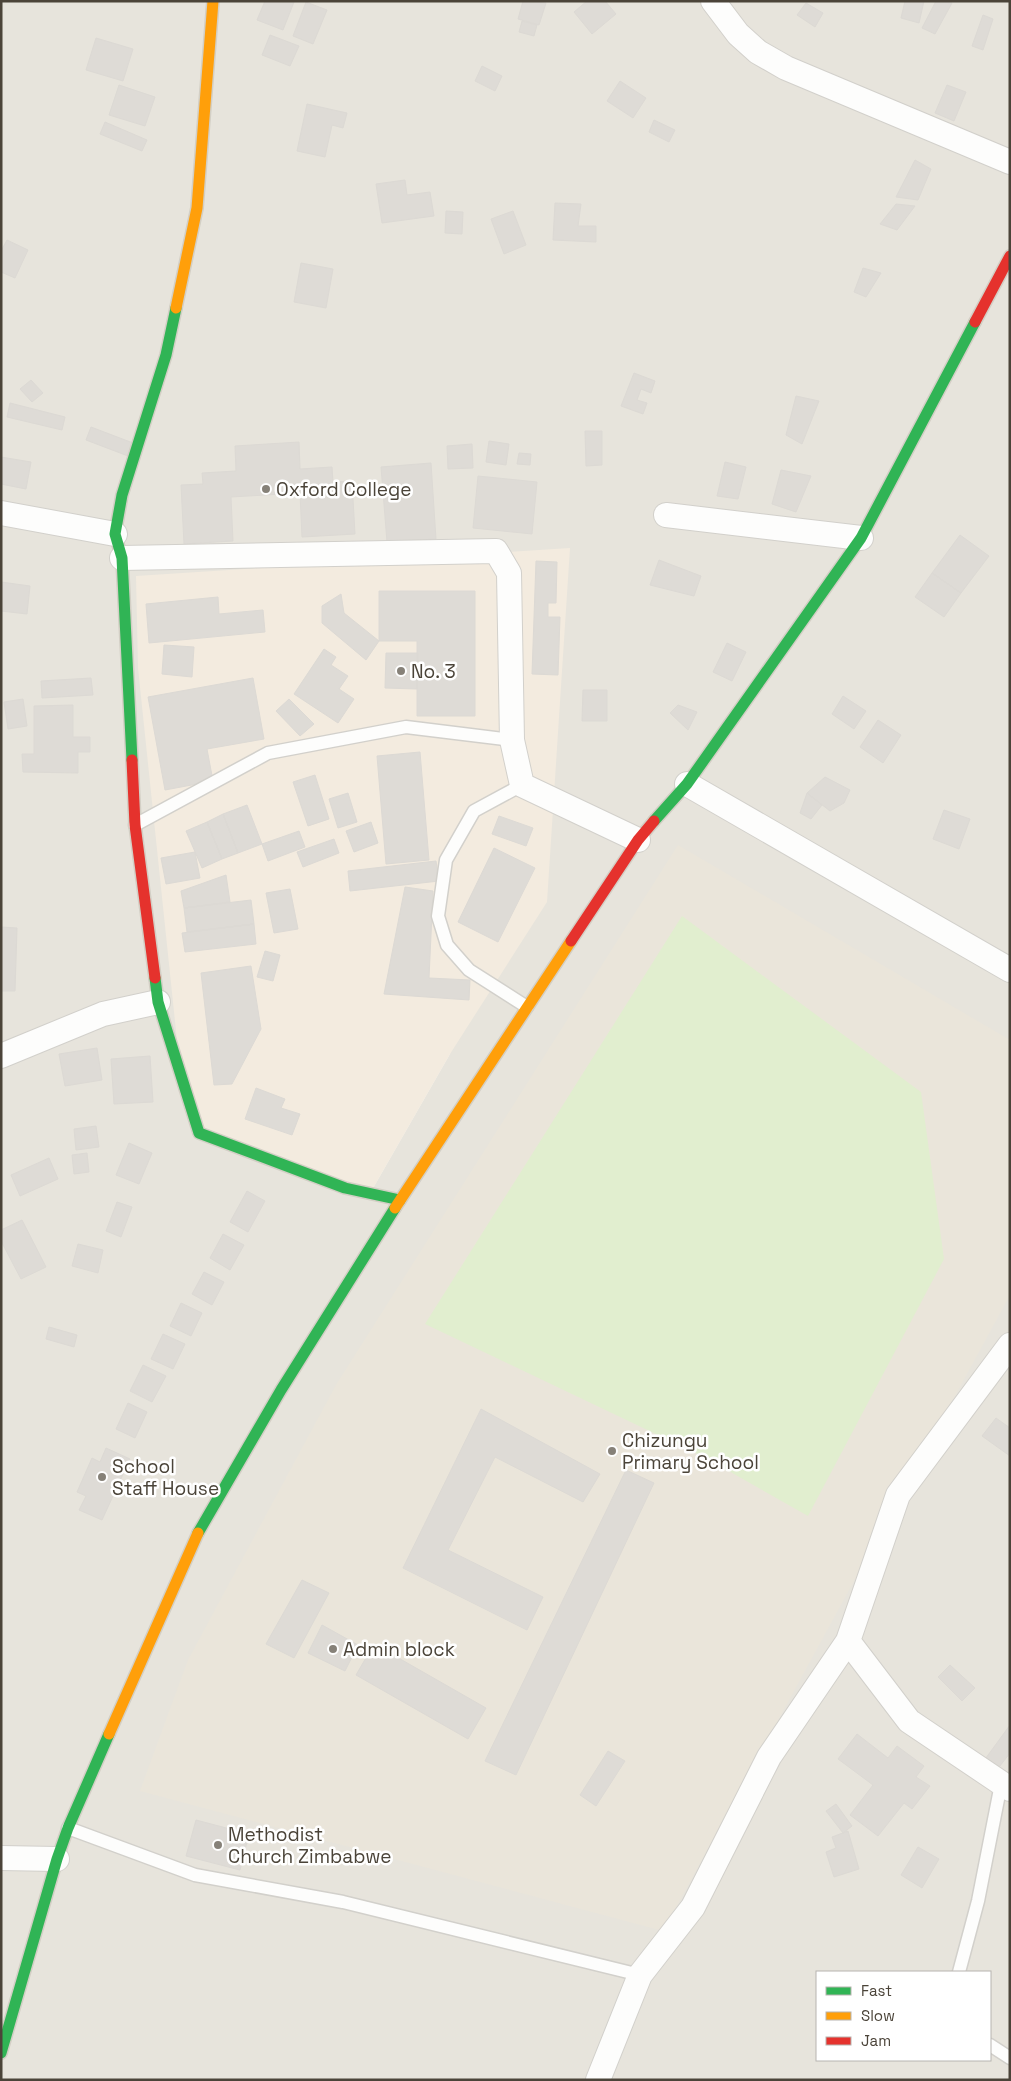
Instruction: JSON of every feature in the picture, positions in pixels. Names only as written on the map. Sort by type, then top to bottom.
[{"type":"street","points":[[214,1],[197,208],[166,355],[122,496],[115,534],[122,558],[135,825],[158,1002],[199,1133],[346,1188],[400,1200]]},
{"type":"street","points":[[713,1],[738,34],[758,52],[786,68],[1010,162]]},
{"type":"street","points":[[1,2053],[56,1859],[198,1532],[281,1390],[400,1200],[638,840],[687,784],[861,538],[1010,256]]},
{"type":"street","points":[[1,513],[115,534]]},
{"type":"street","points":[[666,515],[861,538]]},
{"type":"street","points":[[122,558],[496,551],[509,573],[512,740],[522,785],[638,840]]},
{"type":"street","points":[[687,784],[1010,970]]},
{"type":"street","points":[[1,1056],[103,1014],[158,1002]]},
{"type":"street","points":[[598,2080],[640,1975],[693,1907],[769,1757],[848,1641],[898,1496],[1008,1350]]},
{"type":"street","points":[[848,1641],[909,1720],[1006,1787]]},
{"type":"street","points":[[1,1858],[56,1859]]},
{"type":"lane","points":[[135,825],[268,753],[406,727],[512,740]]},
{"type":"lane","points":[[522,785],[474,811],[446,860],[438,916],[447,945],[469,970],[527,1007]]},
{"type":"lane","points":[[959,1971],[1006,1787]]},
{"type":"lane","points":[[68,1828],[195,1875],[343,1902],[640,1975]]},
{"type":"lane","points":[[991,2046],[1010,2058]]},
{"type":"shaded area","points":[[1,1],[1010,1],[1010,2080],[1,2080]],"holes":[[[570,548],[450,1054],[372,1190]]]},
{"type":"shaded area","points":[[570,548],[547,902],[450,1054],[372,1190],[197,1137],[182,1088],[138,668],[136,576]]},
{"type":"shaded area","name":"Chizungu Primary School","points":[[678,845],[1010,1040],[1010,1295],[663,1931],[140,1791],[188,1660],[336,1385]]},
{"type":"green space","points":[[682,916],[921,1092],[944,1259],[808,1516],[704,1457],[425,1324]]},
{"type":"building","points":[[265,1],[294,2],[283,30],[257,20]]},
{"type":"building","points":[[523,1],[546,3],[539,25],[518,19]]},
{"type":"building","points":[[587,1],[605,1],[616,14],[592,34],[574,12]]},
{"type":"building","points":[[905,1],[924,1],[919,23],[901,18]]},
{"type":"building","points":[[936,1],[952,3],[935,34],[922,28]]},
{"type":"building","points":[[306,2],[327,10],[313,44],[293,36]]},
{"type":"building","points":[[806,3],[823,13],[815,27],[797,15]]},
{"type":"building","points":[[983,15],[993,19],[983,50],[972,46]]},
{"type":"building","points":[[522,21],[537,25],[534,36],[519,32]]},
{"type":"building","points":[[270,35],[299,46],[290,66],[262,55]]},
{"type":"building","points":[[96,38],[133,49],[123,81],[86,70]]},
{"type":"building","points":[[482,66],[502,76],[495,91],[475,81]]},
{"type":"building","points":[[620,81],[646,98],[633,118],[607,101]]},
{"type":"building","points":[[119,85],[155,97],[145,126],[109,115]]},
{"type":"building","points":[[947,85],[966,92],[954,121],[935,113]]},
{"type":"building","points":[[307,104],[347,113],[343,128],[332,125],[325,157],[297,151]]},
{"type":"building","points":[[654,120],[675,130],[669,142],[649,132]]},
{"type":"building","points":[[105,122],[147,140],[142,151],[100,134]]},
{"type":"building","points":[[915,160],[931,169],[918,200],[896,197]]},
{"type":"building","points":[[405,180],[407,195],[430,192],[434,216],[382,223],[376,184]]},
{"type":"building","points":[[555,203],[581,204],[578,226],[596,226],[596,242],[553,240]]},
{"type":"building","points":[[896,204],[915,206],[897,230],[880,224]]},
{"type":"building","points":[[446,211],[463,212],[462,234],[445,233]]},
{"type":"building","points":[[513,211],[526,245],[504,254],[491,219]]},
{"type":"building","points":[[7,240],[28,250],[15,278],[1,272],[1,251]]},
{"type":"building","points":[[301,263],[333,269],[326,308],[294,302]]},
{"type":"building","points":[[863,268],[881,273],[866,297],[854,292]]},
{"type":"building","points":[[634,373],[655,381],[651,393],[641,389],[637,400],[647,403],[643,414],[621,406]]},
{"type":"building","points":[[31,380],[43,393],[32,402],[20,389]]},
{"type":"building","points":[[796,396],[819,401],[802,444],[786,435]]},
{"type":"building","points":[[10,403],[65,417],[62,430],[7,417]]},
{"type":"building","points":[[91,427],[133,443],[128,456],[86,440]]},
{"type":"building","points":[[585,431],[602,431],[602,465],[586,466]]},
{"type":"building","points":[[489,441],[509,444],[506,465],[486,462]]},
{"type":"building","name":"Oxford College","points":[[299,442],[300,469],[332,467],[333,482],[352,481],[355,534],[302,537],[300,493],[231,497],[233,541],[184,544],[181,485],[203,484],[202,473],[236,471],[235,446]]},
{"type":"building","points":[[472,444],[473,468],[448,469],[447,446]]},
{"type":"building","points":[[519,453],[531,454],[530,465],[517,464]]},
{"type":"building","points":[[1,457],[31,462],[26,489],[1,484]]},
{"type":"building","points":[[725,462],[746,467],[738,499],[717,496]]},
{"type":"building","points":[[431,463],[436,539],[387,542],[381,467]]},
{"type":"building","points":[[781,470],[811,476],[796,512],[772,504]]},
{"type":"building","points":[[478,476],[537,482],[532,534],[473,528]]},
{"type":"building","points":[[960,535],[989,556],[961,593],[932,573]]},
{"type":"building","points":[[659,560],[701,576],[694,596],[650,585]]},
{"type":"building","points":[[536,561],[557,562],[556,603],[548,603],[548,617],[560,617],[558,675],[532,674]]},
{"type":"building","points":[[932,573],[961,593],[944,617],[915,597]]},
{"type":"building","points":[[1,582],[30,586],[27,614],[1,611]]},
{"type":"building","points":[[379,591],[475,591],[475,716],[417,716],[417,641],[379,641]]},
{"type":"building","points":[[341,594],[344,613],[379,641],[366,660],[322,623],[322,606]]},
{"type":"building","points":[[218,597],[219,614],[263,610],[265,632],[149,643],[146,604]]},
{"type":"building","points":[[727,643],[746,652],[732,681],[713,672]]},
{"type":"building","points":[[164,645],[194,647],[192,677],[162,674]]},
{"type":"building","points":[[324,649],[336,657],[331,665],[348,676],[339,689],[354,699],[338,723],[294,694]]},
{"type":"building","name":"No. 3","points":[[386,653],[418,653],[417,689],[385,688]]},
{"type":"building","points":[[91,678],[93,695],[42,698],[41,681]]},
{"type":"building","points":[[253,678],[264,739],[207,749],[213,781],[165,790],[148,697]]},
{"type":"building","points":[[583,690],[607,690],[607,721],[582,721]]},
{"type":"building","points":[[843,696],[866,711],[854,729],[832,714]]},
{"type":"building","points":[[23,699],[27,726],[8,729],[4,702]]},
{"type":"building","points":[[289,699],[314,724],[300,736],[276,711]]},
{"type":"building","points":[[73,705],[73,737],[90,737],[90,752],[78,752],[78,773],[23,772],[22,754],[34,754],[34,706]]},
{"type":"building","points":[[678,705],[697,712],[688,730],[670,713]]},
{"type":"building","points":[[878,720],[901,735],[883,763],[860,747]]},
{"type":"building","points":[[420,752],[429,860],[386,864],[377,756]]},
{"type":"building","points":[[315,775],[329,819],[308,826],[293,782]]},
{"type":"building","points":[[825,777],[850,790],[844,803],[830,811],[807,793]]},
{"type":"building","points":[[348,793],[357,822],[338,828],[329,799]]},
{"type":"building","points":[[807,793],[822,805],[811,819],[800,813]]},
{"type":"building","points":[[247,805],[262,844],[238,853],[223,814]]},
{"type":"building","points":[[944,810],[970,819],[959,849],[933,839]]},
{"type":"building","points":[[223,814],[238,853],[222,859],[207,822]]},
{"type":"building","points":[[499,816],[533,828],[526,846],[492,834]]},
{"type":"building","points":[[207,822],[222,859],[202,868],[186,831]]},
{"type":"building","points":[[371,822],[378,843],[354,852],[346,831]]},
{"type":"building","points":[[299,831],[305,847],[268,861],[262,844]]},
{"type":"building","points":[[334,839],[339,853],[303,867],[297,852]]},
{"type":"building","points":[[494,848],[535,868],[498,942],[458,922]]},
{"type":"building","points":[[195,852],[200,878],[166,884],[161,858]]},
{"type":"building","points":[[436,861],[439,881],[350,891],[348,871]]},
{"type":"building","points":[[226,875],[230,902],[184,908],[181,891]]},
{"type":"building","points":[[405,887],[433,891],[429,978],[470,980],[469,1000],[384,994]]},
{"type":"building","points":[[290,889],[298,929],[274,933],[266,893]]},
{"type":"building","points":[[251,900],[254,924],[187,932],[184,908]]},
{"type":"building","points":[[254,924],[256,944],[185,952],[182,933]]},
{"type":"building","points":[[1,927],[17,928],[15,991],[1,991]]},
{"type":"building","points":[[265,951],[280,955],[273,981],[257,977]]},
{"type":"building","points":[[251,966],[261,1029],[232,1084],[214,1085],[201,973]]},
{"type":"building","points":[[97,1048],[102,1080],[65,1086],[59,1054]]},
{"type":"building","points":[[150,1056],[153,1102],[114,1104],[111,1059]]},
{"type":"building","points":[[256,1088],[285,1099],[281,1108],[300,1114],[292,1135],[245,1119]]},
{"type":"building","points":[[96,1126],[99,1147],[76,1150],[74,1129]]},
{"type":"building","points":[[129,1143],[152,1153],[139,1184],[116,1175]]},
{"type":"building","points":[[87,1153],[89,1172],[74,1174],[72,1155]]},
{"type":"building","points":[[49,1158],[58,1179],[20,1196],[11,1175]]},
{"type":"building","points":[[247,1191],[265,1201],[248,1232],[230,1222]]},
{"type":"building","points":[[117,1202],[132,1207],[121,1237],[106,1231]]},
{"type":"building","points":[[22,1220],[46,1267],[21,1279],[1,1241],[1,1230]]},
{"type":"building","points":[[223,1234],[244,1245],[230,1270],[210,1258]]},
{"type":"building","points":[[78,1244],[103,1250],[98,1273],[72,1266]]},
{"type":"building","points":[[204,1272],[224,1282],[212,1305],[192,1294]]},
{"type":"building","points":[[181,1303],[202,1313],[191,1336],[170,1326]]},
{"type":"building","points":[[49,1327],[77,1335],[74,1347],[46,1339]]},
{"type":"building","points":[[163,1334],[185,1344],[173,1369],[151,1359]]},
{"type":"building","points":[[143,1365],[166,1376],[152,1402],[130,1391]]},
{"type":"building","points":[[128,1403],[147,1412],[135,1438],[116,1429]]},
{"type":"building","name":"Chizungu Primary School","points":[[481,1409],[600,1474],[583,1502],[495,1457],[448,1550],[543,1597],[527,1630],[403,1568]]},
{"type":"building","points":[[996,1418],[1010,1428],[1010,1456],[982,1436]]},
{"type":"building","name":"School Staff House","points":[[106,1448],[130,1459],[102,1520],[79,1510],[86,1496],[77,1492],[92,1458],[100,1462]]},
{"type":"building","name":"Chizungu Primary School","points":[[626,1470],[654,1483],[516,1775],[485,1761]]},
{"type":"building","points":[[302,1580],[329,1593],[294,1658],[266,1644]]},
{"type":"building","name":"Admin block","points":[[322,1625],[358,1645],[345,1671],[308,1653]]},
{"type":"building","points":[[374,1644],[486,1708],[468,1739],[356,1675]]},
{"type":"building","points":[[950,1665],[975,1688],[962,1701],[938,1677]]},
{"type":"building","points":[[1010,1725],[1010,1753],[996,1771],[983,1762]]},
{"type":"building","points":[[857,1734],[888,1758],[897,1746],[924,1766],[916,1777],[930,1786],[912,1809],[904,1803],[878,1836],[850,1815],[873,1785],[838,1759]]},
{"type":"building","points":[[608,1751],[625,1761],[596,1806],[580,1795]]},
{"type":"building","points":[[836,1804],[852,1826],[843,1833],[826,1811]]},
{"type":"building","name":"Methodist Church Zimbabwe","points":[[196,1820],[249,1834],[240,1870],[186,1856]]},
{"type":"building","points":[[848,1831],[859,1869],[834,1877],[826,1852],[836,1848],[832,1837]]},
{"type":"building","points":[[918,1847],[939,1859],[922,1888],[901,1875]]},
{"type":"traffic: fast","points":[[132,760],[122,558],[115,534],[122,495],[166,355],[176,308]]},
{"type":"traffic: fast","points":[[654,821],[687,784],[861,538],[975,322]]},
{"type":"traffic: fast","points":[[155,978],[158,1002],[199,1133],[345,1188],[400,1200]]},
{"type":"traffic: fast","points":[[198,1533],[281,1390],[395,1208]]},
{"type":"traffic: fast","points":[[1,2053],[57,1859],[68,1828],[109,1734]]},
{"type":"traffic: slow","points":[[176,308],[197,208],[213,1]]},
{"type":"traffic: slow","points":[[395,1208],[571,941]]},
{"type":"traffic: slow","points":[[109,1734],[198,1533]]},
{"type":"traffic: jam","points":[[975,322],[1010,256]]},
{"type":"traffic: jam","points":[[132,760],[135,825],[155,978]]},
{"type":"traffic: jam","points":[[571,941],[638,840],[654,821]]},
{"type":"place","name":"Oxford College","points":[[266,489]]},
{"type":"place","name":"No. 3","points":[[401,671]]},
{"type":"place","name":"Chizungu Primary School","points":[[612,1451]]},
{"type":"place","name":"School Staff House","points":[[102,1477]]},
{"type":"place","name":"Admin block","points":[[333,1649]]},
{"type":"place","name":"Methodist Church Zimbabwe","points":[[218,1845]]}]
